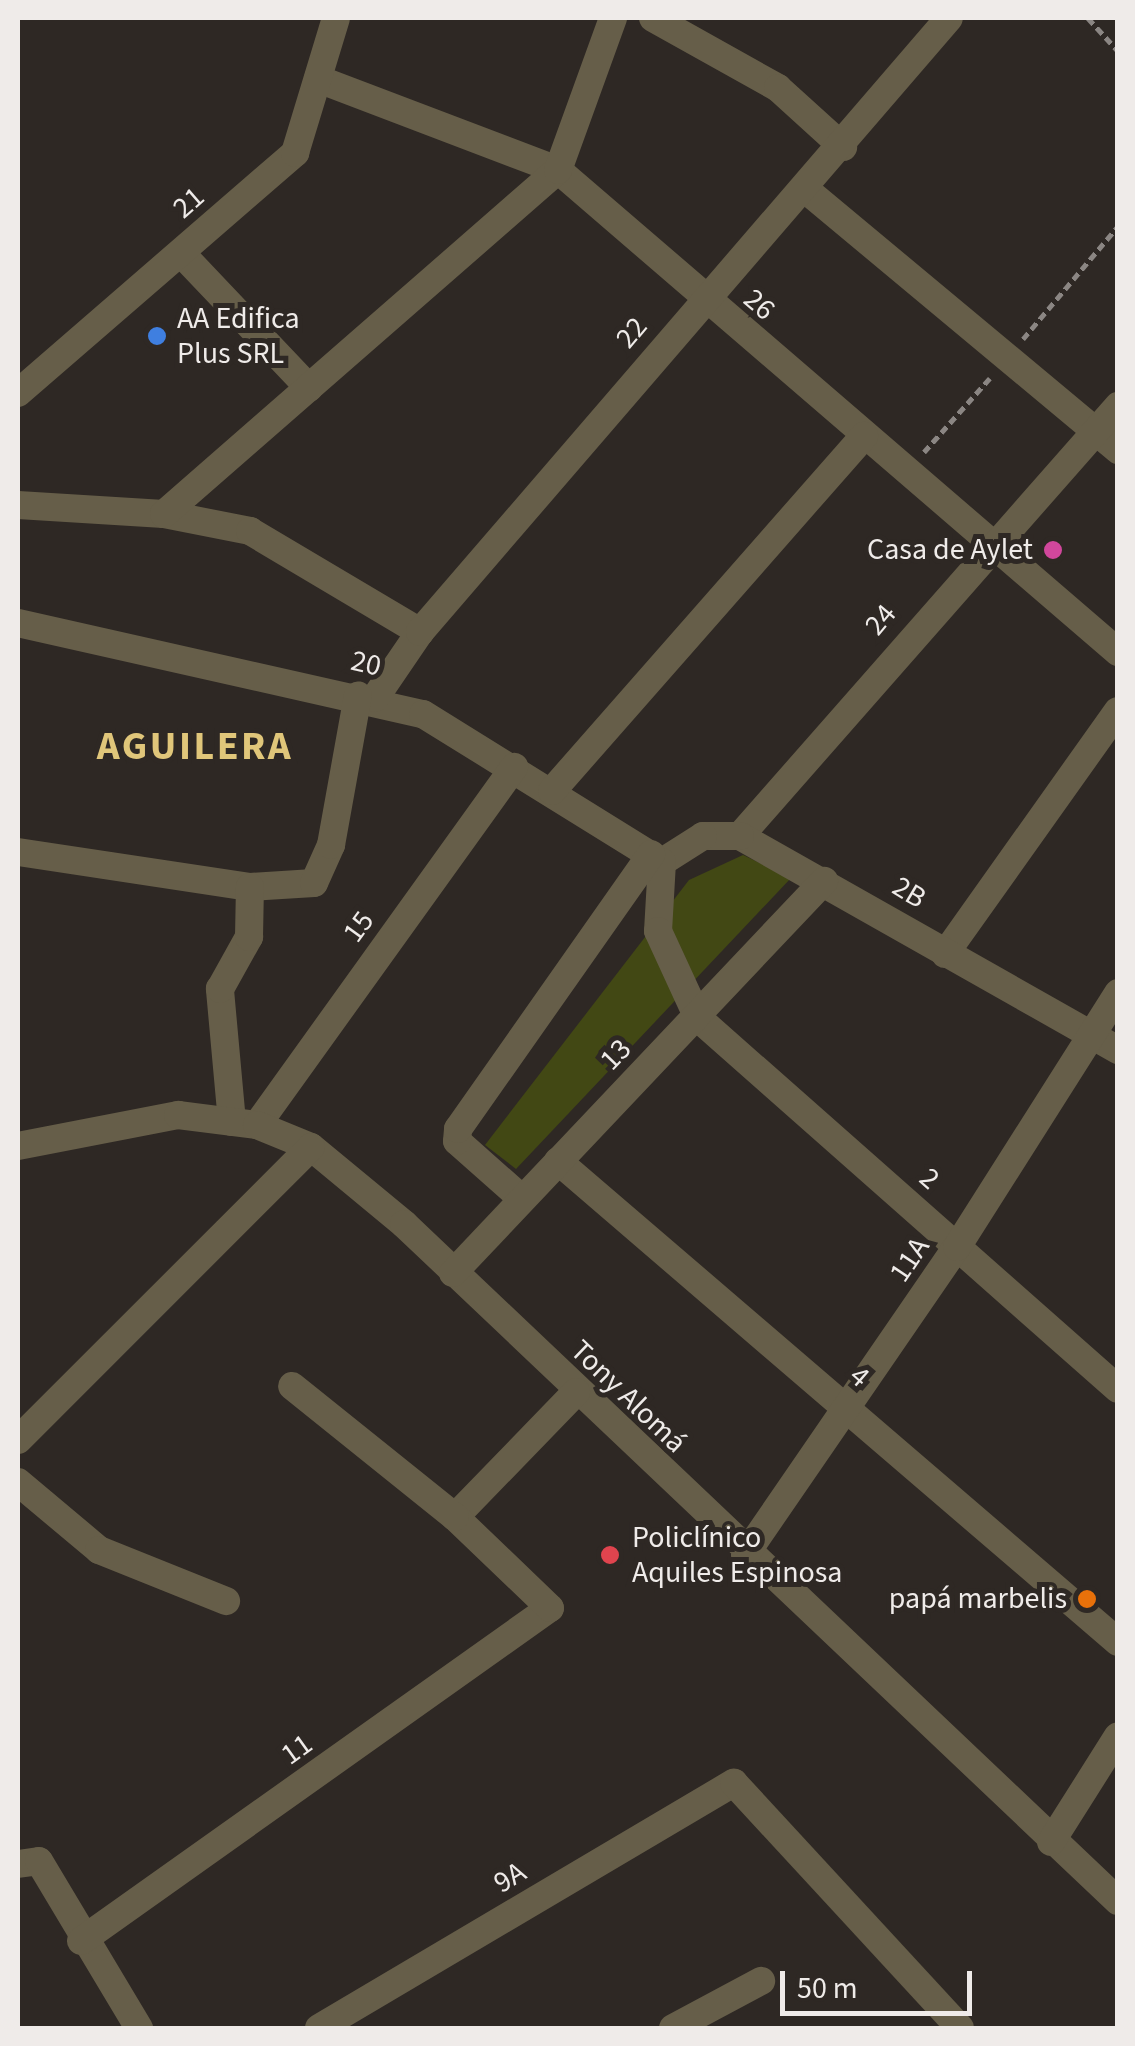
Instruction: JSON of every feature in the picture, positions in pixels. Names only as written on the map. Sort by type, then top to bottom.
[{"type":"street","name":"21","points":[[18,393],[295,153],[336,18]]},
{"type":"street","points":[[164,514],[558,170],[613,18]]},
{"type":"street","points":[[653,18],[778,88],[842,147]]},
{"type":"street","name":"22","points":[[366,697],[949,18]]},
{"type":"street","name":"26","points":[[318,79],[558,170],[703,301],[1118,652]]},
{"type":"street","points":[[805,188],[1118,450]]},
{"type":"street","points":[[180,254],[309,388]]},
{"type":"street","name":"24","points":[[740,836],[991,542],[1118,406]]},
{"type":"street","points":[[552,791],[864,436]]},
{"type":"street","points":[[18,505],[164,514],[250,531],[420,632]]},
{"type":"street","name":"20","points":[[18,623],[366,697],[423,714],[657,858]]},
{"type":"street","points":[[18,852],[250,887],[306,886],[320,876],[366,697]]},
{"type":"street","points":[[945,954],[1118,711]]},
{"type":"street","name":"15","points":[[244,1123],[514,767]]},
{"type":"street","points":[[520,1196],[457,1141],[458,1129],[657,858],[703,836],[740,836]]},
{"type":"street","name":"2B","points":[[740,836],[1118,1050]]},
{"type":"street","points":[[657,858],[658,931],[698,1018]]},
{"type":"street","name":"13","points":[[453,1273],[520,1196],[698,1018],[824,881]]},
{"type":"street","points":[[244,1123],[220,989],[248,938],[250,887]]},
{"type":"street","name":"11A","points":[[744,1555],[848,1410],[957,1247],[1118,993]]},
{"type":"street","name":"2","points":[[698,1018],[1118,1389]]},
{"type":"street","name":"Tony Alomá","points":[[18,1146],[178,1116],[244,1123],[311,1147],[453,1273],[744,1555],[1118,1902]]},
{"type":"street","points":[[18,1440],[311,1147]]},
{"type":"street","name":"4","points":[[558,1161],[1118,1642]]},
{"type":"street","points":[[292,1386],[455,1517],[576,1392]]},
{"type":"street","points":[[18,1482],[99,1550],[226,1601]]},
{"type":"street","name":"11","points":[[81,1941],[550,1608],[455,1517]]},
{"type":"street","points":[[1051,1842],[1118,1736]]},
{"type":"street","name":"9A","points":[[319,2028],[734,1782],[960,2028]]},
{"type":"street","points":[[24,1863],[139,2028]]},
{"type":"street","points":[[673,2028],[761,1982]]},
{"type":"path","points":[[1088,18],[1118,51]]},
{"type":"green space","points":[[743,855],[791,878],[516,1169],[485,1145],[689,880]]},
{"type":"place","name":"AA Edifica Plus SRL","points":[[157,336]]},
{"type":"place","name":"Casa de Aylet","points":[[1053,550]]},
{"type":"place","name":"Policlínico Aquiles Espinosa","points":[[610,1555]]},
{"type":"place","name":"papá marbelis","points":[[1087,1599]]},
{"type":"district","name":"AGUILERA","points":[[195,747]]}]
